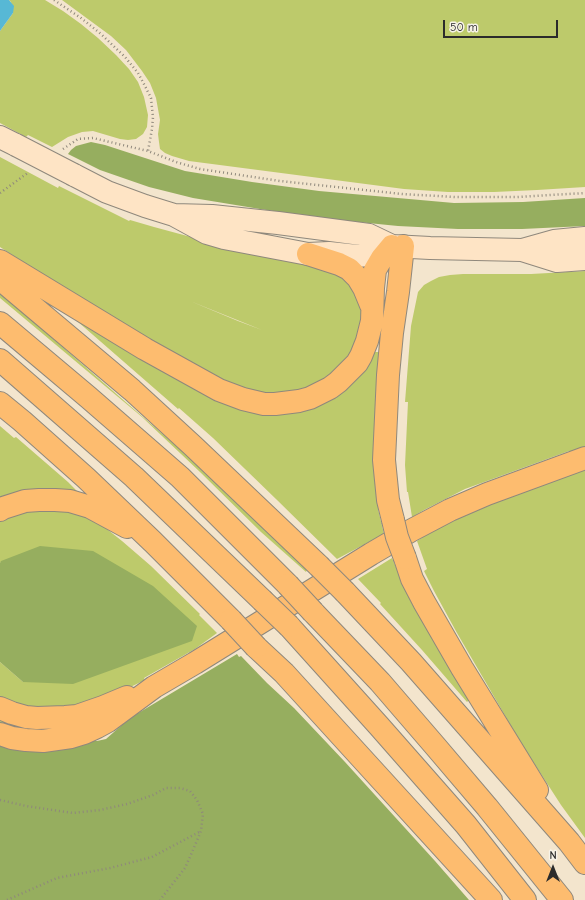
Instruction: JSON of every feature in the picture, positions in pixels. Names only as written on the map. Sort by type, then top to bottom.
[{"type":"highway","points":[[0,261],[107,326],[230,395],[264,404],[275,404],[299,402],[330,388],[338,382],[356,363],[368,341],[372,322],[375,270],[382,258],[397,246]]},
{"type":"highway","points":[[397,246],[398,292],[388,376],[384,460],[388,500],[397,537],[412,579],[424,602],[462,668],[569,842]]},
{"type":"highway","points":[[308,254],[339,264],[349,269],[358,278],[364,288],[372,308]]},
{"type":"highway","points":[[0,279],[132,390],[320,566],[411,662],[569,842],[585,863]]},
{"type":"highway","points":[[0,322],[180,477],[288,585],[380,682],[492,813],[562,900]]},
{"type":"highway","points":[[0,360],[134,477],[289,626],[466,825],[525,900]]},
{"type":"highway","points":[[0,403],[86,478],[153,542],[256,647],[284,673],[491,900]]},
{"type":"highway","points":[[0,734],[19,739],[43,741],[57,740],[84,733],[108,721],[154,687],[371,554],[450,510],[487,494],[585,458]]},
{"type":"highway","points":[[0,510],[15,504],[32,501],[70,501],[90,508],[153,542]]},
{"type":"highway","points":[[0,708],[26,717],[65,718],[77,716],[103,707],[154,687]]},
{"type":"main road","points":[[8,141],[107,192],[174,215],[208,233],[245,242],[308,254],[329,253],[357,256],[376,254],[397,246]]},
{"type":"main road","points":[[174,215],[212,216],[369,235],[397,246],[522,250],[557,261],[585,259]]},
{"type":"main road","points":[[522,250],[554,241],[585,238]]},
{"type":"path","points":[[54,0],[81,18],[101,34],[125,57],[138,73],[151,98],[153,117],[148,151],[176,162],[200,169],[280,181],[402,194],[463,197],[517,197],[585,192]]},
{"type":"path","points":[[0,800],[26,806],[73,813],[107,809],[153,795],[166,788],[180,788],[190,791],[197,800],[203,814],[201,831],[185,868],[160,900]]},
{"type":"path","points":[[7,900],[57,878],[110,868],[152,857],[201,831]]},
{"type":"green space","points":[[9,0],[45,0],[81,24],[116,55],[129,69],[138,82],[144,97],[148,115],[147,127],[143,134],[136,139],[128,140],[93,131],[82,132],[68,137],[52,147],[28,135],[26,137],[0,123],[0,31],[13,13],[11,2]]},
{"type":"green space","points":[[62,0],[585,0],[585,187],[494,192],[448,192],[404,189],[189,161],[172,156],[160,149],[158,134],[160,120],[156,98],[150,83],[142,71],[126,50],[111,36]]},
{"type":"green space","points":[[91,142],[105,145],[185,171],[319,191],[454,203],[523,202],[585,198],[585,226],[522,229],[458,229],[398,226],[328,219],[193,198],[149,187],[100,170],[68,154],[76,146]]},
{"type":"green space","points":[[0,157],[58,188],[59,186],[129,221],[130,220],[202,240],[267,253],[347,276],[365,313],[357,349],[324,383],[281,396],[229,386],[60,286],[0,247]],"holes":[[[190,301],[262,330],[238,321]]]},
{"type":"green space","points":[[585,271],[585,448],[570,454],[569,451],[465,489],[412,517],[407,492],[405,465],[408,402],[405,402],[411,326],[418,292],[424,285],[431,281],[439,277],[450,275],[531,274]]},
{"type":"green space","points":[[0,294],[206,472],[307,570],[306,572],[261,532],[142,417],[0,298]]},
{"type":"green space","points":[[80,318],[279,410],[371,352],[383,352],[378,509],[384,534],[337,559],[213,438],[77,321]]},
{"type":"green space","points":[[0,426],[14,438],[16,437],[82,496],[0,501]]},
{"type":"green space","points":[[585,470],[585,838],[561,805],[521,743],[457,633],[424,571],[427,569],[417,541],[451,522],[499,501]]},
{"type":"green space","points":[[38,509],[78,513],[103,526],[151,566],[200,614],[199,615],[217,633],[195,649],[144,678],[145,680],[120,692],[53,713],[0,701],[0,662],[23,682],[2,561],[0,563],[0,520]]},
{"type":"green space","points":[[40,546],[93,551],[153,586],[197,626],[192,641],[73,684],[23,682],[0,662],[0,563],[1,561]]},
{"type":"green space","points":[[392,558],[403,583],[469,700],[467,702],[380,604],[381,603],[358,579]]},
{"type":"green space","points":[[237,654],[239,657],[241,656],[294,708],[345,762],[469,900],[0,900],[0,741],[97,741],[106,739],[130,718]]},
{"type":"green space","points":[[0,717],[51,727],[51,731],[27,731],[0,725]]},
{"type":"water","points":[[0,0],[9,0],[14,6],[13,13],[0,31]]}]
